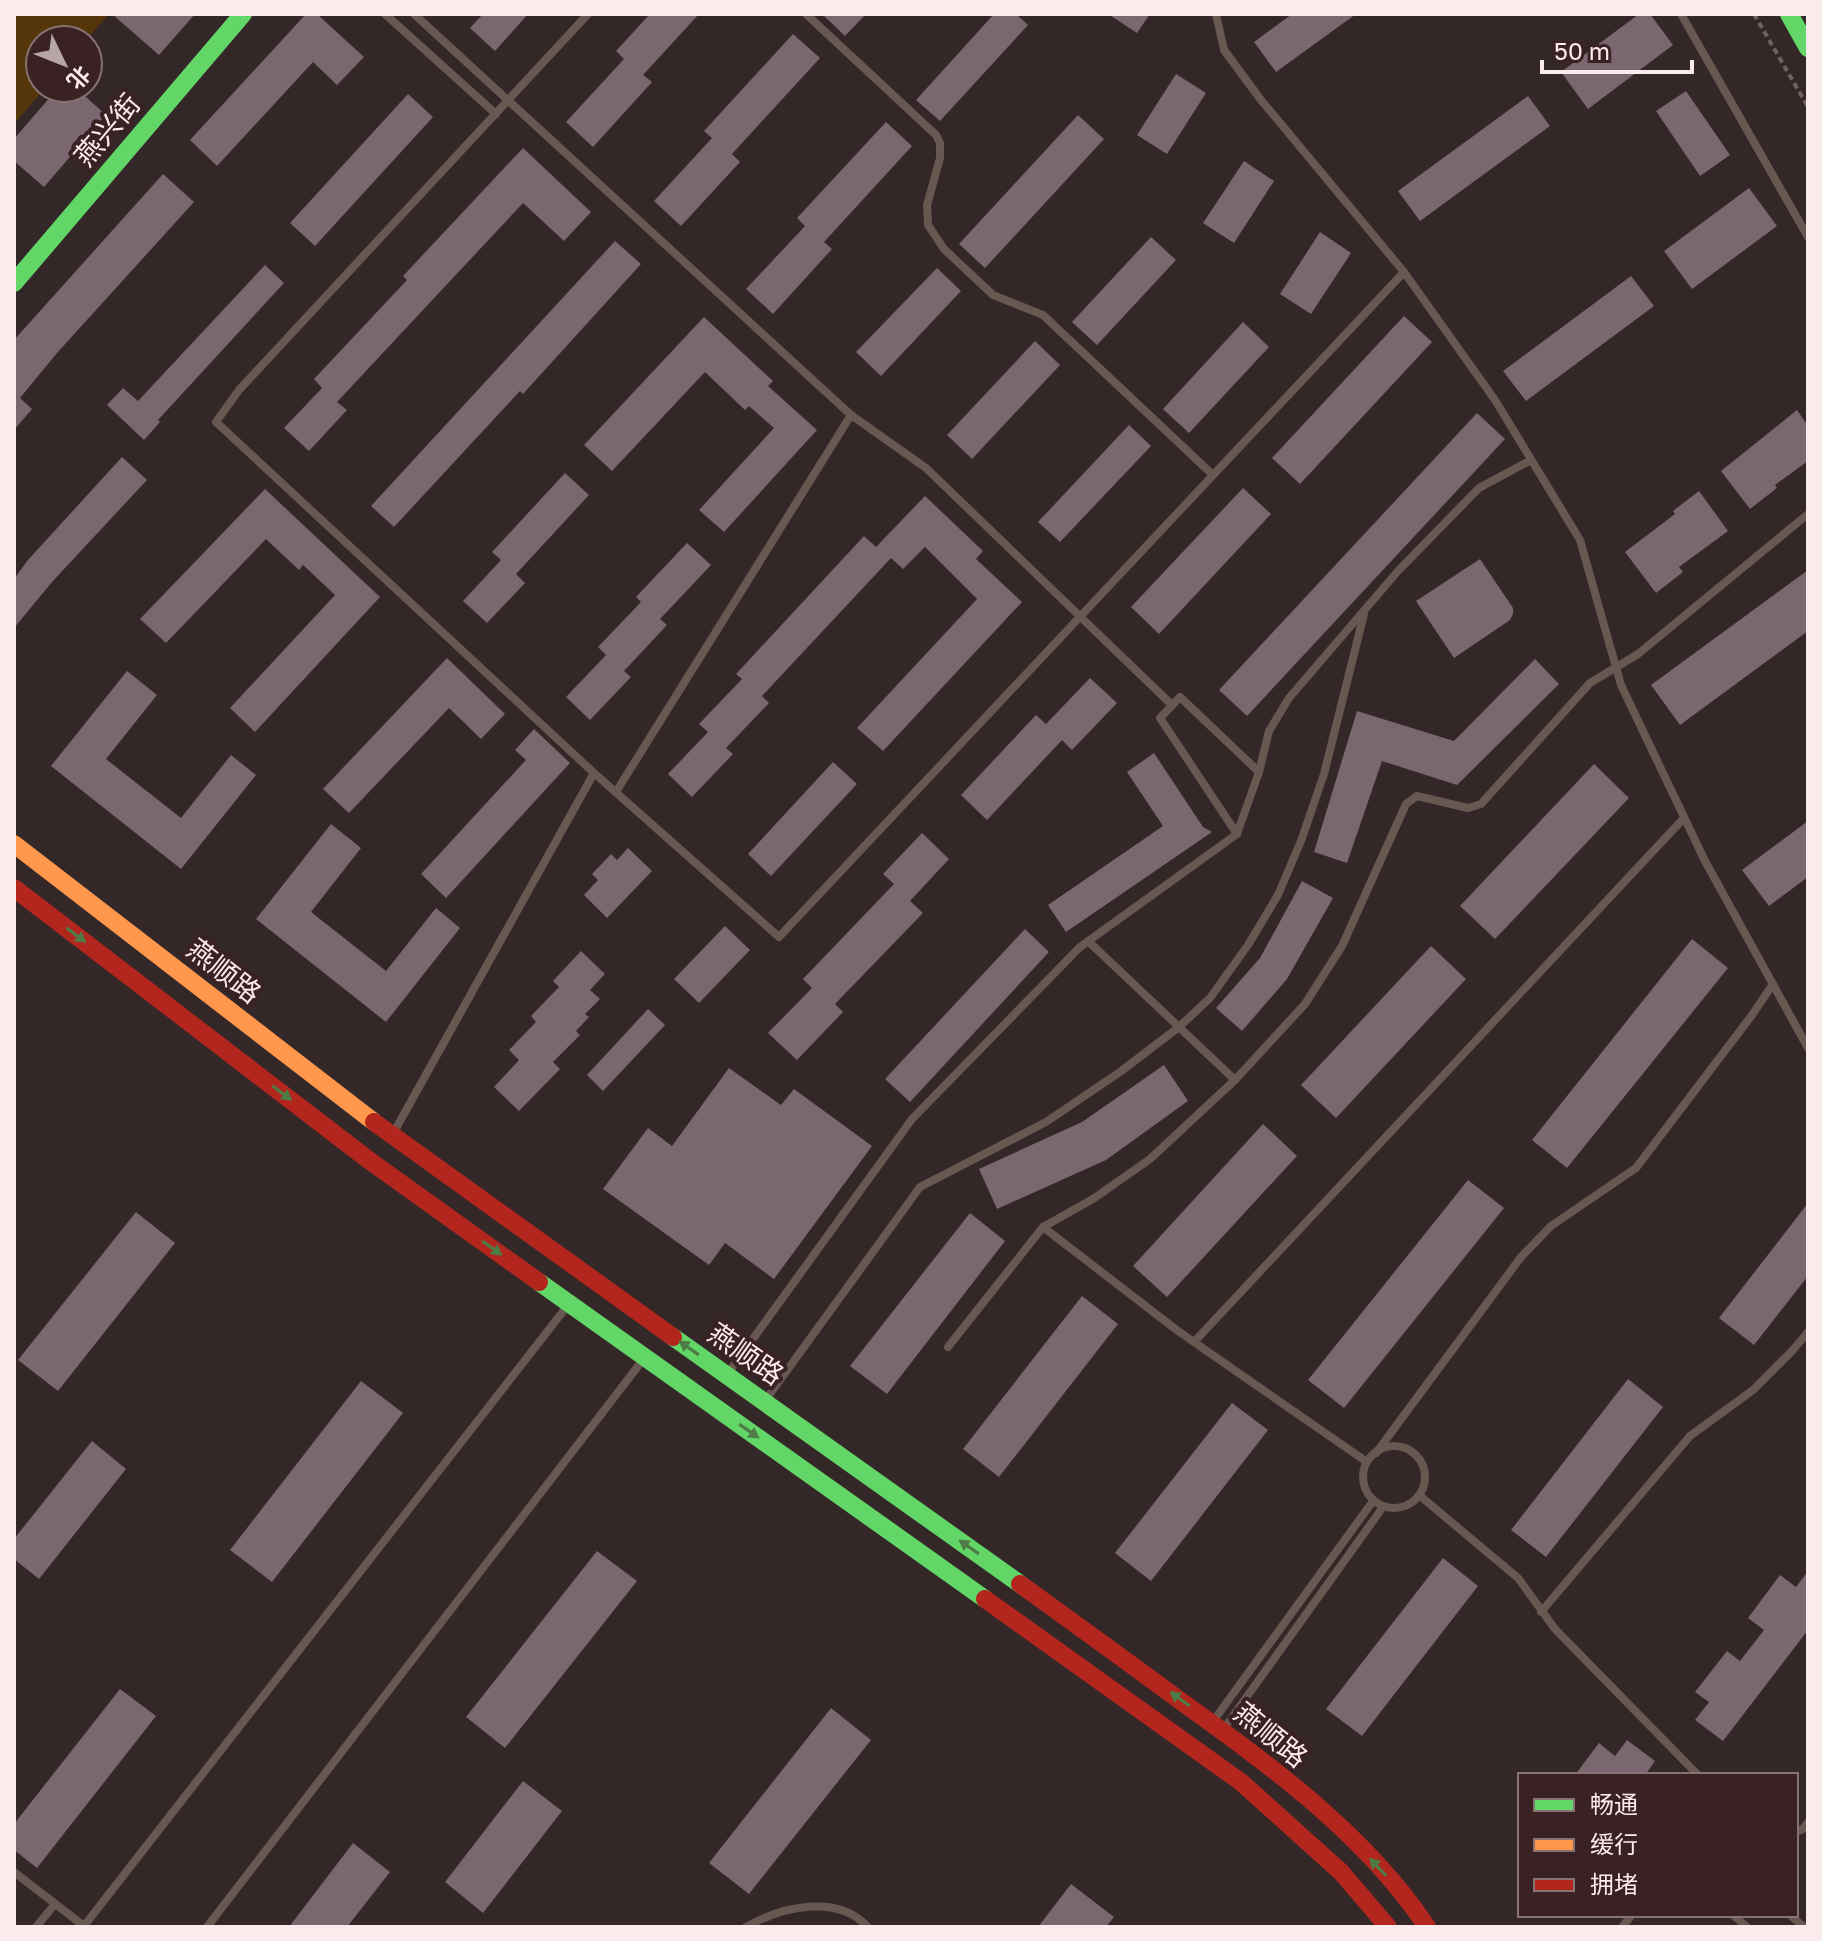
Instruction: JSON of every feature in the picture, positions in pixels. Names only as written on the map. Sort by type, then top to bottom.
[{"type":"main road","name":"燕兴街","points":[[14,283],[243,14]]},
{"type":"main road","points":[[1789,14],[1808,48]]},
{"type":"main road","name":"燕顺路","points":[[14,844],[392,1136],[1217,1727],[1335,1823],[1413,1906],[1427,1927]]},
{"type":"main road","name":"燕顺路","points":[[14,888],[370,1161],[1241,1782],[1341,1872],[1388,1927]]},
{"type":"lane","points":[[385,14],[496,114]]},
{"type":"lane","points":[[414,14],[851,415],[926,468],[1172,705]]},
{"type":"lane","points":[[588,14],[239,390],[216,422],[594,773],[779,937],[1404,272]]},
{"type":"lane","points":[[806,14],[936,135],[940,143],[940,158],[927,205],[928,225],[944,249],[993,295],[1043,315],[1213,475]]},
{"type":"lane","points":[[1216,14],[1224,50],[1261,100],[1404,272],[1495,400],[1580,540],[1621,685],[1705,861],[1808,1048]]},
{"type":"lane","points":[[1681,14],[1808,237]]},
{"type":"lane","points":[[616,792],[851,415]]},
{"type":"lane","points":[[727,1375],[912,1119],[1088,941],[1237,834],[1259,772],[1269,731],[1289,698],[1398,571],[1479,488],[1531,460]]},
{"type":"lane","points":[[948,1347],[1043,1227],[1093,1199],[1150,1159],[1235,1080],[1305,1004],[1342,946],[1406,804],[1417,796],[1468,808],[1481,804],[1590,683],[1638,654],[1808,514]]},
{"type":"lane","points":[[765,1402],[920,1187],[1046,1122],[1120,1072],[1179,1027],[1210,998],[1248,945],[1278,895],[1324,774],[1365,609]]},
{"type":"lane","points":[[1237,834],[1160,718],[1180,697],[1259,772]]},
{"type":"lane","points":[[392,1136],[594,773]]},
{"type":"lane","points":[[1195,1341],[1684,818]]},
{"type":"lane","points":[[1088,941],[1235,1080]]},
{"type":"lane","points":[[1376,1453],[1386,1447],[1398,1447],[1417,1457],[1425,1475],[1419,1495],[1413,1502],[1402,1507],[1383,1507],[1373,1501],[1364,1485],[1363,1473],[1367,1462],[1521,1257],[1551,1226],[1636,1168],[1773,984]]},
{"type":"lane","points":[[1043,1227],[1195,1341],[1367,1462]]},
{"type":"lane","points":[[14,1872],[84,1926],[569,1303]]},
{"type":"lane","points":[[1541,1612],[1690,1436],[1753,1390],[1808,1332]]},
{"type":"lane","points":[[207,1927],[645,1357]]},
{"type":"lane","points":[[1419,1495],[1518,1578],[1541,1612],[1696,1773]]},
{"type":"lane","points":[[1217,1727],[1373,1501]]},
{"type":"lane","points":[[1217,1727],[1383,1507]]},
{"type":"lane","points":[[36,1927],[55,1904]]},
{"type":"lane","points":[[746,1927],[760,1919],[798,1908],[830,1906],[851,1911],[868,1927]]},
{"type":"path","points":[[1754,14],[1808,107]]},
{"type":"shaded area","points":[[14,14],[109,14],[100,24],[24,24],[24,104],[31,104],[14,124]]},
{"type":"building","points":[[112,14],[195,14],[159,55]]},
{"type":"building","points":[[306,14],[317,14],[364,57],[337,85],[313,62],[217,166],[190,140]]},
{"type":"building","points":[[483,14],[528,14],[495,51],[470,28]]},
{"type":"building","points":[[650,14],[699,14],[643,75],[652,82],[593,147],[566,122],[624,59],[616,51]]},
{"type":"building","points":[[822,14],[866,14],[845,36]]},
{"type":"building","points":[[994,14],[1016,14],[1028,25],[940,121],[916,100]]},
{"type":"building","points":[[1108,14],[1150,14],[1137,33]]},
{"type":"building","points":[[1292,14],[1356,14],[1276,72],[1254,42]]},
{"type":"building","points":[[1639,14],[1650,14],[1673,45],[1588,109],[1561,72]]},
{"type":"building","points":[[793,34],[820,58],[732,154],[740,162],[681,226],[654,201],[712,138],[704,131]]},
{"type":"building","points":[[1176,74],[1206,93],[1167,154],[1137,135]]},
{"type":"building","points":[[1686,91],[1730,155],[1700,176],[1656,111]]},
{"type":"building","points":[[408,94],[433,117],[315,246],[290,223]]},
{"type":"building","points":[[1528,96],[1550,126],[1420,221],[1398,191]]},
{"type":"building","points":[[44,104],[94,104],[106,115],[44,187],[14,161],[14,139]]},
{"type":"building","points":[[1078,115],[1104,139],[985,268],[959,244]]},
{"type":"building","points":[[886,122],[912,146],[824,242],[832,249],[773,314],[746,289],[805,226],[797,218]]},
{"type":"building","points":[[523,148],[591,212],[564,241],[523,203],[337,402],[347,410],[309,451],[284,428],[322,388],[314,379],[407,280],[403,276]]},
{"type":"building","points":[[1244,161],[1274,181],[1234,243],[1203,223]]},
{"type":"building","points":[[163,174],[194,202],[20,398],[32,409],[14,430],[14,340]]},
{"type":"building","points":[[1749,188],[1777,226],[1692,289],[1664,251]]},
{"type":"building","points":[[1320,232],[1351,253],[1311,314],[1280,294]]},
{"type":"building","points":[[1151,237],[1176,260],[1097,345],[1072,322]]},
{"type":"building","points":[[615,241],[641,264],[523,394],[520,391],[394,527],[371,506]]},
{"type":"building","points":[[265,265],[284,283],[158,420],[160,422],[144,440],[107,405],[123,388],[138,401]]},
{"type":"building","points":[[937,268],[961,291],[881,376],[856,352]]},
{"type":"building","points":[[1631,276],[1654,306],[1526,401],[1503,371]]},
{"type":"building","points":[[1404,316],[1432,342],[1300,484],[1272,458]]},
{"type":"building","points":[[704,317],[773,381],[768,386],[817,430],[724,532],[699,510],[774,428],[749,406],[745,410],[705,372],[612,471],[584,445]]},
{"type":"building","points":[[1243,322],[1269,347],[1189,433],[1163,409]]},
{"type":"building","points":[[1035,341],[1060,365],[972,459],[947,435]]},
{"type":"building","points":[[1797,410],[1808,426],[1808,461],[1775,485],[1777,488],[1750,509],[1721,471]]},
{"type":"building","points":[[1477,413],[1505,439],[1247,716],[1219,690]]},
{"type":"building","points":[[1129,425],[1151,446],[1060,542],[1038,522]]},
{"type":"building","points":[[122,457],[147,480],[52,582],[14,628],[14,579]]},
{"type":"building","points":[[565,473],[589,495],[516,574],[525,583],[487,623],[463,601],[501,560],[492,552]]},
{"type":"building","points":[[1243,488],[1271,514],[1159,634],[1131,607]]},
{"type":"building","points":[[265,489],[380,597],[255,732],[230,708],[335,595],[303,565],[299,570],[266,539],[166,643],[140,619]]},
{"type":"building","points":[[1699,491],[1728,531],[1679,567],[1683,572],[1656,593],[1625,552],[1675,514],[1673,511]]},
{"type":"building","points":[[925,496],[983,551],[976,559],[1022,602],[883,751],[857,728],[977,599],[925,547],[903,569],[891,558],[762,696],[769,703],[726,748],[733,754],[692,797],[668,774],[708,732],[699,724],[742,679],[736,674],[864,536],[876,547]]},
{"type":"building","points":[[687,543],[711,565],[660,619],[667,625],[624,671],[631,677],[590,720],[566,697],[606,655],[598,647],[641,602],[636,597]]},
{"type":"building","points":[[1480,559],[1513,608],[1513,614],[1510,620],[1454,658],[1416,601]]},
{"type":"building","points":[[1808,570],[1808,631],[1680,725],[1651,685]]},
{"type":"building","points":[[447,658],[505,714],[481,739],[449,708],[349,813],[323,789]]},
{"type":"building","points":[[1535,659],[1559,684],[1457,785],[1382,761],[1347,863],[1314,852],[1357,711],[1454,741]]},
{"type":"building","points":[[127,671],[157,695],[106,759],[181,818],[231,755],[256,775],[181,869],[51,766]]},
{"type":"building","points":[[1090,678],[1117,703],[1072,750],[1062,740],[987,820],[961,795],[1036,715],[1046,724]]},
{"type":"building","points":[[534,729],[570,763],[446,898],[421,874],[526,760],[515,750]]},
{"type":"building","points":[[1154,753],[1203,827],[1212,832],[1066,932],[1048,905],[1163,826],[1127,772]]},
{"type":"building","points":[[833,762],[857,784],[771,876],[748,854]]},
{"type":"building","points":[[1594,764],[1629,798],[1495,939],[1460,906]]},
{"type":"building","points":[[1808,821],[1808,877],[1769,906],[1742,870]]},
{"type":"building","points":[[331,824],[361,848],[311,912],[386,971],[436,908],[460,928],[386,1022],[256,919]]},
{"type":"building","points":[[922,833],[949,859],[910,901],[923,913],[835,1004],[843,1012],[797,1060],[768,1033],[812,988],[803,979],[894,884],[883,874]]},
{"type":"building","points":[[628,848],[652,871],[607,918],[584,895],[598,880],[592,874],[611,854],[617,860]]},
{"type":"building","points":[[1302,881],[1333,898],[1287,979],[1242,1031],[1216,1008],[1260,958]]},
{"type":"building","points":[[725,926],[750,950],[699,1003],[674,979]]},
{"type":"building","points":[[1025,929],[1049,952],[910,1102],[885,1079]]},
{"type":"building","points":[[1692,939],[1728,968],[1567,1168],[1532,1140]]},
{"type":"building","points":[[1431,946],[1466,979],[1336,1118],[1301,1085]]},
{"type":"building","points":[[581,951],[605,974],[590,990],[600,999],[585,1014],[589,1017],[576,1031],[580,1035],[553,1062],[560,1069],[519,1111],[494,1087],[519,1060],[509,1050],[536,1022],[531,1016],[559,987],[553,981]]},
{"type":"building","points":[[648,1009],[665,1025],[603,1091],[587,1075]]},
{"type":"building","points":[[1164,1065],[1188,1101],[1106,1160],[997,1209],[979,1169],[1082,1122]]},
{"type":"building","points":[[729,1068],[781,1105],[794,1089],[872,1146],[774,1279],[725,1243],[709,1265],[603,1189],[648,1128],[672,1146]]},
{"type":"building","points":[[1263,1124],[1297,1156],[1167,1297],[1133,1266]]},
{"type":"building","points":[[1468,1180],[1504,1208],[1344,1408],[1308,1380]]},
{"type":"building","points":[[1808,1203],[1808,1276],[1754,1345],[1719,1318]]},
{"type":"building","points":[[136,1212],[175,1243],[58,1391],[18,1360]]},
{"type":"building","points":[[970,1213],[1005,1241],[887,1394],[850,1366]]},
{"type":"building","points":[[1082,1296],[1118,1324],[999,1477],[963,1449]]},
{"type":"building","points":[[1628,1379],[1663,1407],[1546,1557],[1511,1530]]},
{"type":"building","points":[[361,1381],[403,1413],[272,1582],[230,1550]]},
{"type":"building","points":[[1232,1403],[1268,1430],[1151,1581],[1115,1553]]},
{"type":"building","points":[[92,1441],[126,1469],[39,1579],[14,1559],[14,1539]]},
{"type":"building","points":[[597,1551],[637,1581],[505,1748],[466,1717]]},
{"type":"building","points":[[1443,1558],[1478,1586],[1362,1736],[1326,1709]]},
{"type":"building","points":[[1808,1571],[1808,1630],[1723,1741],[1695,1720],[1709,1702],[1695,1692],[1727,1651],[1740,1661],[1764,1630],[1748,1618],[1780,1575],[1796,1587]]},
{"type":"building","points":[[120,1689],[156,1716],[37,1868],[14,1850],[14,1824]]},
{"type":"building","points":[[831,1708],[871,1740],[749,1894],[709,1863]]},
{"type":"building","points":[[1627,1740],[1655,1761],[1646,1773],[1576,1773],[1599,1743],[1615,1756]]},
{"type":"building","points":[[523,1781],[562,1811],[483,1913],[445,1882]]},
{"type":"building","points":[[353,1843],[390,1872],[347,1927],[289,1927]]},
{"type":"building","points":[[1071,1884],[1114,1917],[1106,1927],[1038,1927]]},
{"type":"traffic: fast","points":[[14,283],[243,14]]},
{"type":"traffic: fast","points":[[1789,14],[1808,48]]},
{"type":"traffic: fast","points":[[539,1282],[985,1599]]},
{"type":"traffic: fast","points":[[673,1337],[1020,1584]]},
{"type":"traffic: slow","points":[[14,844],[374,1122]]},
{"type":"traffic: jam","points":[[14,888],[370,1161],[539,1282]]},
{"type":"traffic: jam","points":[[374,1122],[673,1337]]},
{"type":"traffic: jam","points":[[1020,1584],[1283,1777],[1376,1862],[1427,1927]]},
{"type":"traffic: jam","points":[[985,1599],[1241,1782],[1341,1872],[1388,1927]]}]
